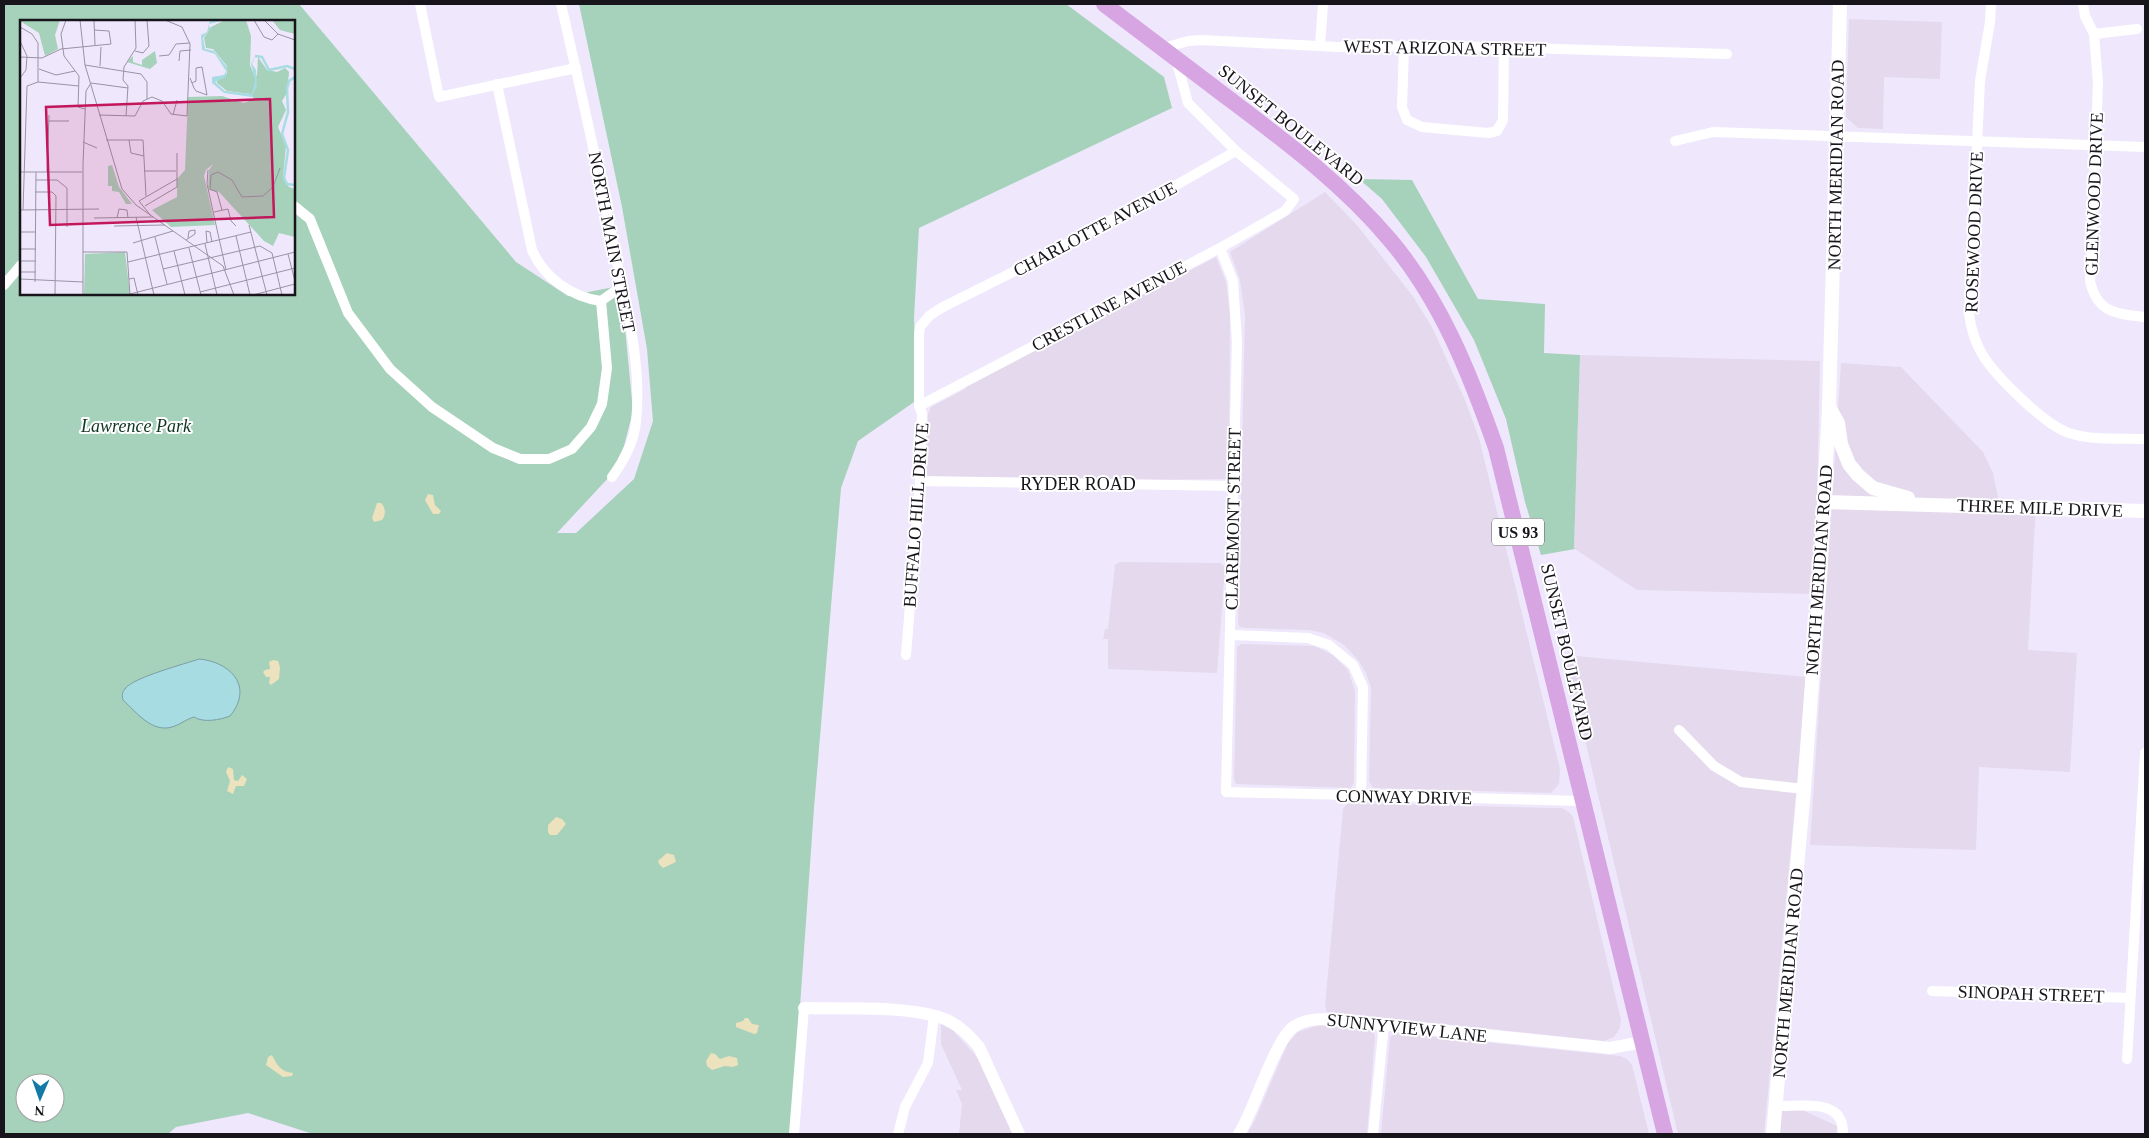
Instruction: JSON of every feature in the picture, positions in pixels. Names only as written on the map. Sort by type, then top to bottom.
[{"type":"main road","name":"SUNSET BOULEVARD","points":[[1104,4],[1317,167],[1349,196],[1390,240],[1419,280],[1447,327],[1474,386],[1496,448],[1665,1134]]},
{"type":"main road","name":"NORTH MERIDIAN ROAD","points":[[1774,1134],[1804,789],[1824,502],[1829,406],[1840,4]]},
{"type":"main road","name":"THREE MILE DRIVE","points":[[1829,406],[1838,424],[1841,444],[1849,464],[1858,474],[1873,488],[1934,505]]},
{"type":"main road","name":"THREE MILE DRIVE","points":[[1824,502],[2145,511]]},
{"type":"street","points":[[420,4],[439,97],[576,68]]},
{"type":"street","name":"NORTH MAIN STREET","points":[[561,4],[622,286],[637,385],[637,409],[633,436],[624,459],[612,478]]},
{"type":"street","points":[[1320,46],[1323,4]]},
{"type":"street","name":"ROSEWOOD DRIVE","points":[[1991,4],[1990,22],[1980,81],[1969,314],[1974,338],[1993,370],[2040,414],[2062,429],[2078,435],[2145,439]]},
{"type":"street","name":"GLENWOOD DRIVE","points":[[2083,4],[2085,16],[2094,34],[2098,83],[2090,254],[2092,289],[2101,304],[2107,309],[2123,314],[2145,317]]},
{"type":"street","points":[[2094,34],[2137,29]]},
{"type":"street","name":"WEST ARIZONA STREET","points":[[1169,52],[1188,40],[1202,40],[1320,46],[1404,46],[1726,54]]},
{"type":"street","points":[[1404,46],[1402,107],[1407,120],[1422,127],[1488,133],[1497,131],[1503,120],[1504,48]]},
{"type":"street","points":[[1169,52],[1188,103],[1236,151]]},
{"type":"street","points":[[497,84],[532,250],[536,260],[548,275],[564,288],[580,297],[602,301],[622,286]]},
{"type":"street","points":[[1675,141],[1713,132],[2095,146],[2145,146]]},
{"type":"street","name":"CRESTLINE AVENUE","points":[[919,406],[1220,248],[1285,211],[1294,199],[1236,151]]},
{"type":"street","name":"CHARLOTTE AVENUE","points":[[952,303],[1164,192],[1236,151]]},
{"type":"street","points":[[295,207],[310,219],[348,313],[390,369],[432,408],[493,448],[520,459],[549,459],[572,449],[591,427],[602,404],[607,368],[602,301]]},
{"type":"street","name":"CLAREMONT STREET","points":[[1220,248],[1233,281],[1236,310],[1235,486],[1226,792]]},
{"type":"street","points":[[4,284],[20,266]]},
{"type":"street","name":"BUFFALO HILL DRIVE","points":[[906,655],[920,482],[922,413],[919,406],[920,327],[929,316],[952,303]]},
{"type":"street","name":"RYDER ROAD","points":[[920,482],[1235,486]]},
{"type":"street","points":[[1231,635],[1308,638],[1329,645],[1353,665],[1363,688],[1361,797]]},
{"type":"street","points":[[1679,730],[1714,766],[1741,782],[1804,789]]},
{"type":"street","points":[[2127,1059],[2145,753]]},
{"type":"street","name":"CONWAY DRIVE","points":[[1226,792],[1361,797],[1582,801]]},
{"type":"street","name":"SINOPAH STREET","points":[[1932,991],[2130,998]]},
{"type":"street","points":[[794,1134],[804,1008],[871,1010],[934,1016],[955,1025],[972,1038],[979,1047],[1019,1134]]},
{"type":"street","points":[[898,1134],[905,1107],[928,1063],[934,1016]]},
{"type":"street","name":"SUNNYVIEW LANE","points":[[1239,1134],[1250,1114],[1281,1042],[1293,1026],[1304,1022],[1319,1019],[1384,1024],[1600,1047],[1621,1047],[1643,1042]]},
{"type":"street","points":[[1373,1134],[1384,1024]]},
{"type":"street","points":[[1776,1106],[1819,1107],[1835,1111],[1842,1118],[1843,1134]]},
{"type":"shaded area","points":[[1849,19],[1942,22],[1940,79],[1884,77],[1883,129],[1858,128],[1846,117]]},
{"type":"shaded area","points":[[1325,192],[1356,224],[1412,295],[1432,327],[1465,400],[1479,438],[1560,769],[1559,784],[1551,793],[1373,788],[1369,781],[1371,688],[1366,673],[1358,660],[1344,645],[1324,633],[1309,630],[1245,628],[1240,627],[1238,624],[1245,315],[1240,280],[1230,252]]},
{"type":"shaded area","points":[[1216,257],[1226,282],[1230,315],[1229,479],[1030,481],[927,477],[928,414],[931,407],[965,389],[966,386]]},
{"type":"shaded area","points":[[1580,355],[1820,361],[1815,594],[1637,590],[1575,549]]},
{"type":"shaded area","points":[[1841,363],[1901,367],[1983,452],[1993,473],[1999,502],[2036,503],[2028,650],[2077,653],[2070,772],[1979,767],[1976,850],[1810,845]]},
{"type":"shaded area","points":[[1120,562],[1220,563],[1225,567],[1217,673],[1108,669],[1108,639],[1103,639],[1105,629],[1108,629],[1115,565]]},
{"type":"shaded area","points":[[1241,644],[1314,646],[1333,655],[1348,670],[1355,691],[1354,782],[1351,788],[1236,784],[1234,779],[1237,647]]},
{"type":"shaded area","points":[[1565,655],[1807,677],[1764,1134],[1678,1134]]},
{"type":"shaded area","points":[[199,659],[221,665],[236,678],[240,695],[237,705],[230,716],[212,720],[202,720],[194,717],[175,726],[158,727],[145,720],[123,700],[122,694],[124,690],[137,680]]},
{"type":"shaded area","points":[[1350,803],[1562,808],[1570,813],[1573,817],[1621,1020],[1620,1028],[1614,1037],[1604,1041],[1327,1012],[1325,1006],[1343,809]]},
{"type":"shaded area","points":[[941,1024],[948,1025],[986,1067],[1013,1134],[959,1134],[962,1104],[956,1090],[962,1090],[941,1044]]},
{"type":"shaded area","points":[[1319,1025],[1370,1030],[1374,1033],[1367,1134],[1247,1134],[1255,1120],[1288,1043],[1298,1032]]},
{"type":"shaded area","points":[[1396,1033],[1620,1056],[1627,1059],[1632,1065],[1649,1134],[1381,1134],[1390,1037]]},
{"type":"shaded area","points":[[1781,1100],[1837,1126],[1836,1134],[1778,1134]]},
{"type":"green space","name":"Lawrence Park","points":[[4,4],[299,4],[516,262],[568,296],[619,286],[623,307],[633,411],[624,446],[610,476],[557,533],[576,533],[634,479],[653,421],[647,349],[622,207],[579,4],[1066,4],[1164,77],[1172,108],[919,228],[914,318],[917,400],[858,441],[841,488],[814,808],[791,1134],[313,1134],[248,1113],[176,1127],[168,1134],[4,1134]]},
{"type":"green space","points":[[1359,179],[1412,180],[1478,299],[1545,304],[1544,353],[1580,355],[1575,549],[1541,555],[1525,502],[1506,419],[1474,340],[1426,257],[1382,199]]},
{"type":"sand","points":[[428,494],[433,495],[435,505],[441,511],[439,514],[433,514],[425,500]]},
{"type":"sand","points":[[377,503],[383,505],[385,514],[382,520],[374,522],[372,518]]},
{"type":"sand","points":[[273,660],[278,661],[280,667],[279,679],[271,685],[269,683],[270,677],[266,677],[263,672],[270,669],[269,662]]},
{"type":"sand","points":[[228,767],[233,769],[234,780],[238,781],[242,775],[247,779],[244,786],[236,786],[233,794],[227,791],[230,781],[226,772]]},
{"type":"sand","points":[[556,817],[562,819],[566,824],[557,835],[550,835],[548,825]]},
{"type":"sand","points":[[667,853],[674,855],[676,862],[663,868],[658,861]]},
{"type":"sand","points":[[745,1018],[748,1018],[752,1024],[759,1025],[757,1033],[754,1034],[736,1027],[736,1023],[743,1021]]},
{"type":"sand","points":[[711,1053],[720,1059],[729,1056],[737,1058],[738,1065],[712,1070],[707,1066],[706,1061]]},
{"type":"sand","points":[[272,1055],[280,1067],[285,1071],[293,1073],[292,1076],[283,1077],[266,1065],[268,1057]]}]
